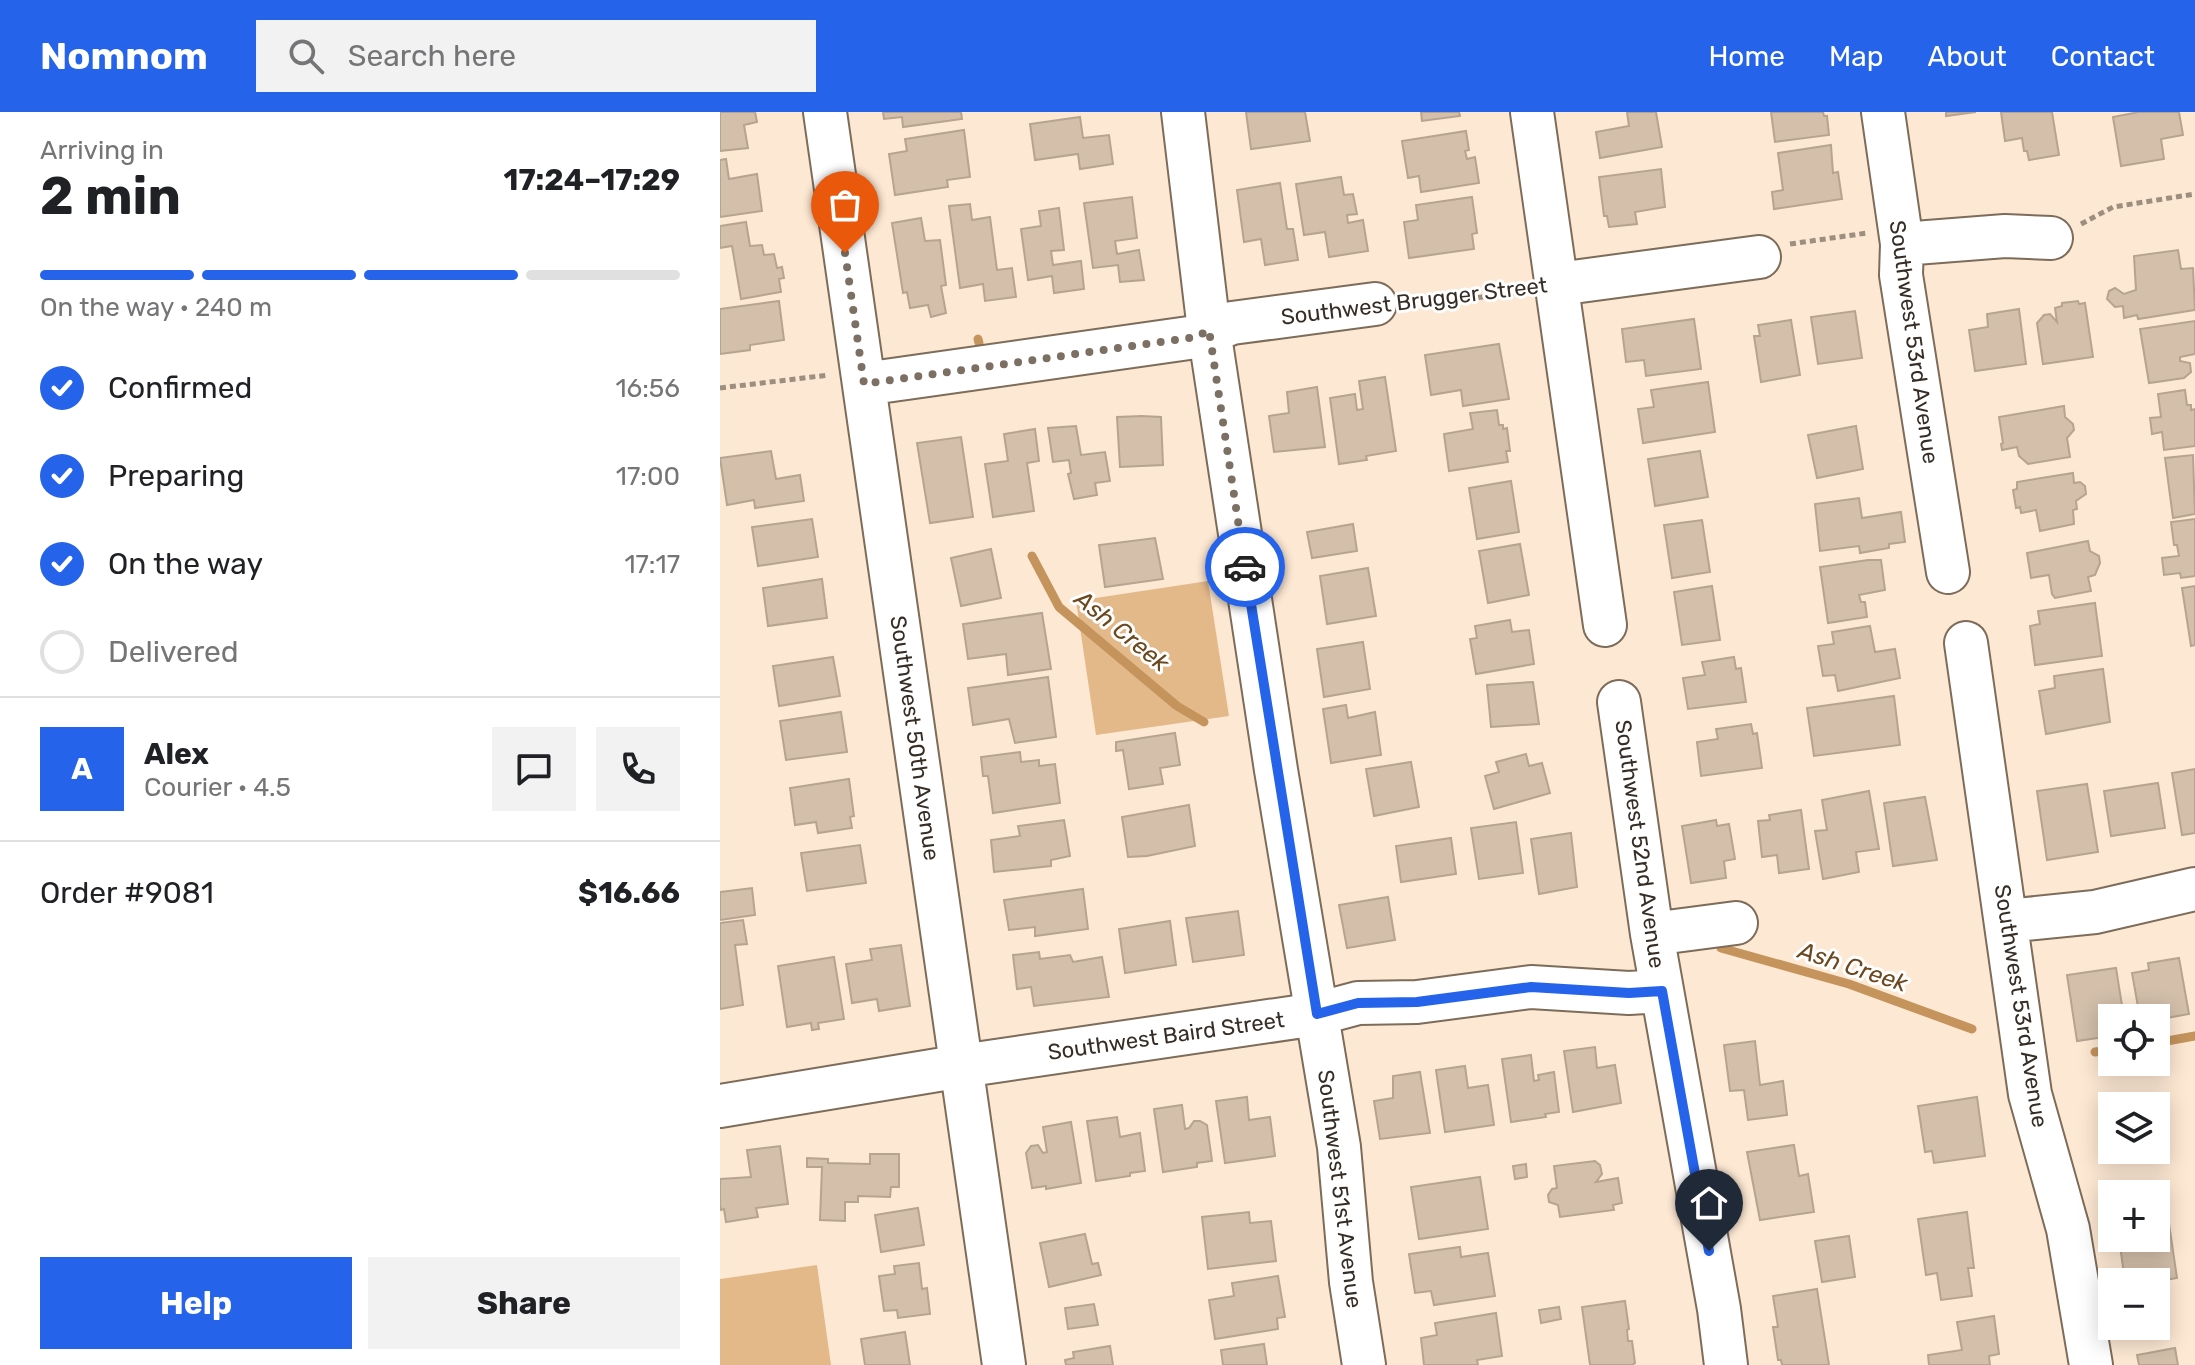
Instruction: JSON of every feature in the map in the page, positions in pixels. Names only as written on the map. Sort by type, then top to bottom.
[{"type":"street","name":"Southwest 50th Avenue","points":[[825,112],[1004,1365]]},
{"type":"street","name":"Southwest 51st Avenue","points":[[1183,112],[1209,330],[1276,770],[1339,1147],[1351,1282],[1364,1365]]},
{"type":"street","points":[[1532,112],[1605,625]]},
{"type":"street","name":"Southwest 53rd Avenue","points":[[1883,112],[1902,244],[1901,275],[1948,572]]},
{"type":"street","points":[[1902,244],[2005,236],[2051,238]]},
{"type":"street","name":"Southwest Brugger Street","points":[[1558,284],[1759,257]]},
{"type":"street","name":"Southwest Brugger Street","points":[[864,384],[1196,337],[1232,323],[1375,304]]},
{"type":"street","name":"Southwest 53rd Avenue","points":[[1966,643],[2030,1094],[2068,1229],[2091,1365]]},
{"type":"street","name":"Southwest 52nd Avenue","points":[[1619,702],[1652,934],[1719,1309],[1726,1365]]},
{"type":"street","points":[[2007,921],[2095,912],[2195,889]]},
{"type":"street","points":[[1652,934],[1736,923]]},
{"type":"street","name":"Southwest Baird Street","points":[[720,1106],[962,1066],[1317,1014],[1358,1003],[1417,1002],[1531,987],[1629,993],[1662,991]]},
{"type":"path","points":[[2051,238],[2068,233],[2113,207],[2195,194]]},
{"type":"path","points":[[1759,257],[1780,246],[1871,233],[1902,244]]},
{"type":"path","name":"Southwest Brugger Street","points":[[1375,304],[1384,308],[1432,298],[1459,300],[1532,291],[1558,284]]},
{"type":"path","points":[[720,388],[825,374],[864,384]]},
{"type":"shaded area","points":[[1208,581],[1229,716],[1096,735],[1076,601]]},
{"type":"shaded area","points":[[817,1265],[831,1365],[720,1365],[720,1279]]},
{"type":"building","points":[[720,112],[755,112],[757,122],[744,125],[748,148],[720,151]]},
{"type":"building","points":[[883,112],[961,112],[962,119],[903,127],[902,117],[884,119]]},
{"type":"building","points":[[1246,112],[1305,112],[1310,141],[1251,149]]},
{"type":"building","points":[[1421,112],[1459,112],[1460,116],[1422,121]]},
{"type":"building","points":[[1627,112],[1656,112],[1662,147],[1600,158],[1596,132],[1629,126]]},
{"type":"building","points":[[1771,112],[1823,112],[1827,116],[1829,135],[1775,142]]},
{"type":"building","points":[[1946,112],[1976,112],[1946,116]]},
{"type":"building","points":[[2001,112],[2052,112],[2059,155],[2029,160],[2022,138],[2005,141]]},
{"type":"building","points":[[2139,112],[2179,112],[2183,135],[2161,139],[2164,159],[2121,166],[2113,117]]},
{"type":"building","points":[[1080,117],[1083,138],[1109,135],[1113,164],[1080,169],[1078,154],[1035,160],[1030,124]]},
{"type":"building","points":[[964,130],[970,177],[947,180],[948,187],[895,195],[889,154],[907,151],[905,139]]},
{"type":"building","points":[[1466,131],[1467,159],[1475,157],[1479,183],[1421,192],[1419,176],[1408,178],[1402,141]]},
{"type":"building","points":[[1831,145],[1833,173],[1838,172],[1842,199],[1774,209],[1772,192],[1783,190],[1778,153]]},
{"type":"building","points":[[726,159],[729,179],[757,174],[762,211],[720,217],[720,160]]},
{"type":"building","points":[[1661,169],[1665,207],[1635,212],[1637,224],[1609,227],[1607,216],[1604,216],[1599,177]]},
{"type":"building","points":[[1341,177],[1344,195],[1353,194],[1357,214],[1347,215],[1348,223],[1363,220],[1368,251],[1329,257],[1325,232],[1304,235],[1296,184]]},
{"type":"building","points":[[1280,183],[1287,229],[1293,229],[1298,260],[1265,265],[1261,239],[1244,242],[1237,190]]},
{"type":"building","points":[[1132,197],[1137,238],[1115,241],[1117,254],[1139,250],[1144,280],[1120,282],[1118,265],[1093,268],[1084,203]]},
{"type":"building","points":[[1472,197],[1477,233],[1472,234],[1474,249],[1409,258],[1404,222],[1418,220],[1416,205]]},
{"type":"building","points":[[970,204],[972,220],[990,217],[997,270],[1012,268],[1016,297],[985,301],[983,284],[960,288],[949,206]]},
{"type":"building","points":[[1059,208],[1064,250],[1051,251],[1053,265],[1081,261],[1084,289],[1054,293],[1052,276],[1028,280],[1021,229],[1041,226],[1039,211]]},
{"type":"building","points":[[921,218],[925,241],[940,240],[946,285],[941,286],[946,313],[931,317],[928,305],[910,308],[907,292],[903,293],[892,223]]},
{"type":"building","points":[[746,222],[750,246],[762,245],[764,255],[774,254],[777,268],[782,267],[784,278],[779,279],[781,292],[741,299],[732,246],[720,248],[720,226]]},
{"type":"building","points":[[2178,250],[2181,269],[2193,268],[2195,310],[2138,319],[2137,315],[2124,318],[2123,306],[2115,307],[2107,299],[2109,291],[2115,288],[2124,294],[2136,290],[2134,256]]},
{"type":"building","points":[[779,301],[784,340],[750,345],[750,350],[720,354],[720,309]]},
{"type":"building","points":[[2078,301],[2079,304],[2085,303],[2093,357],[2043,364],[2037,323],[2044,315],[2050,314],[2057,322],[2055,308],[2062,306],[2062,303]]},
{"type":"building","points":[[2019,309],[2026,364],[1975,371],[1969,330],[1988,327],[1987,314]]},
{"type":"building","points":[[1855,311],[1862,358],[1818,364],[1811,317]]},
{"type":"building","points":[[1694,319],[1701,369],[1646,376],[1644,360],[1626,362],[1622,329]]},
{"type":"building","points":[[1791,320],[1800,375],[1761,382],[1754,336],[1760,336],[1758,325]]},
{"type":"building","points":[[2195,321],[2195,354],[2180,357],[2180,361],[2190,363],[2191,372],[2184,378],[2149,383],[2140,329]]},
{"type":"building","points":[[1499,344],[1509,399],[1463,406],[1461,390],[1431,395],[1425,355]]},
{"type":"building","points":[[1385,377],[1396,451],[1339,464],[1330,398],[1355,394],[1357,410],[1363,409],[1359,381]]},
{"type":"building","points":[[1708,382],[1715,432],[1643,443],[1638,409],[1654,407],[1651,390]]},
{"type":"building","points":[[1317,387],[1325,447],[1274,452],[1269,416],[1289,413],[1287,392]]},
{"type":"building","points":[[2185,390],[2187,405],[2191,405],[2191,410],[2195,409],[2195,446],[2164,450],[2162,432],[2152,434],[2150,418],[2161,417],[2158,394]]},
{"type":"building","points":[[2064,406],[2065,417],[2073,424],[2074,430],[2067,438],[2070,457],[2028,464],[2019,456],[2017,447],[2002,450],[1999,417]]},
{"type":"building","points":[[1497,410],[1499,425],[1507,428],[1508,462],[1449,471],[1444,434],[1473,429],[1470,413]]},
{"type":"building","points":[[1117,417],[1161,417],[1163,465],[1120,467]]},
{"type":"building","points":[[1076,426],[1081,455],[1105,452],[1110,481],[1095,483],[1097,495],[1074,499],[1068,474],[1071,473],[1069,460],[1053,462],[1048,428]]},
{"type":"building","points":[[1856,426],[1863,469],[1817,478],[1808,435]]},
{"type":"building","points":[[1035,429],[1039,461],[1027,463],[1034,511],[993,517],[985,464],[1008,461],[1004,434]]},
{"type":"building","points":[[961,437],[973,517],[930,523],[917,443]]},
{"type":"building","points":[[771,451],[776,479],[800,475],[804,501],[755,508],[754,500],[727,505],[720,458]]},
{"type":"building","points":[[1700,451],[1708,497],[1655,506],[1648,459]]},
{"type":"building","points":[[2193,455],[2195,514],[2173,518],[2165,458]]},
{"type":"building","points":[[2073,473],[2074,483],[2080,482],[2085,486],[2086,494],[2076,501],[2074,524],[2040,531],[2036,510],[2021,513],[2020,507],[2016,508],[2013,490],[2017,489],[2017,482]]},
{"type":"building","points":[[1511,481],[1519,532],[1477,539],[1469,488]]},
{"type":"building","points":[[1859,498],[1862,518],[1901,512],[1905,542],[1860,553],[1859,546],[1820,551],[1815,504]]},
{"type":"building","points":[[812,519],[818,557],[758,566],[752,527]]},
{"type":"building","points":[[2195,519],[2195,576],[2181,578],[2180,573],[2164,575],[2162,558],[2179,556],[2171,522]]},
{"type":"building","points":[[1702,520],[1710,572],[1672,578],[1664,525]]},
{"type":"building","points":[[1353,524],[1357,551],[1312,558],[1307,532]]},
{"type":"building","points":[[1155,538],[1163,579],[1105,587],[1099,545]]},
{"type":"building","points":[[2088,541],[2090,551],[2099,556],[2100,563],[2095,575],[2088,577],[2091,591],[2055,598],[2049,575],[2031,578],[2027,553]]},
{"type":"building","points":[[1520,544],[1529,595],[1488,603],[1479,551]]},
{"type":"building","points":[[991,549],[1001,598],[961,606],[951,558]]},
{"type":"building","points":[[1881,560],[1885,590],[1859,595],[1861,602],[1865,602],[1867,617],[1828,623],[1820,567]]},
{"type":"building","points":[[1368,568],[1376,616],[1327,624],[1320,576]]},
{"type":"building","points":[[822,579],[827,618],[768,626],[763,588]]},
{"type":"building","points":[[1712,586],[1720,640],[1682,645],[1674,592]]},
{"type":"building","points":[[2195,586],[2195,645],[2191,646],[2182,588]]},
{"type":"building","points":[[2095,603],[2102,656],[2035,665],[2030,626],[2040,624],[2038,611]]},
{"type":"building","points":[[1042,613],[1051,669],[1008,675],[1006,654],[968,659],[963,624]]},
{"type":"building","points":[[1510,620],[1512,632],[1529,630],[1534,664],[1476,674],[1470,639],[1477,638],[1475,626]]},
{"type":"building","points":[[1870,626],[1875,652],[1895,649],[1900,678],[1838,691],[1835,675],[1823,676],[1818,646],[1834,644],[1832,632]]},
{"type":"building","points":[[1363,642],[1370,689],[1324,697],[1317,649]]},
{"type":"building","points":[[833,657],[840,696],[779,706],[773,666]]},
{"type":"building","points":[[1734,657],[1736,669],[1741,668],[1746,702],[1688,709],[1683,678],[1705,675],[1702,662]]},
{"type":"building","points":[[2103,669],[2110,722],[2046,734],[2039,691],[2055,688],[2054,676]]},
{"type":"building","points":[[1048,677],[1056,737],[1015,743],[1009,719],[973,725],[968,688]]},
{"type":"building","points":[[1533,682],[1539,724],[1491,727],[1487,685]]},
{"type":"building","points":[[1894,696],[1900,745],[1814,756],[1807,708]]},
{"type":"building","points":[[1346,705],[1348,718],[1375,712],[1381,755],[1331,763],[1323,709]]},
{"type":"building","points":[[841,712],[847,752],[786,760],[780,721]]},
{"type":"building","points":[[1751,724],[1753,734],[1757,733],[1762,768],[1701,776],[1697,742],[1718,739],[1716,729]]},
{"type":"building","points":[[1175,733],[1180,765],[1160,768],[1163,784],[1129,789],[1123,750],[1116,751],[1116,742]]},
{"type":"building","points":[[1020,752],[1021,762],[1039,760],[1039,766],[1055,764],[1060,803],[993,813],[988,776],[983,776],[981,757]]},
{"type":"building","points":[[1526,754],[1529,766],[1542,763],[1550,793],[1494,809],[1485,776],[1499,772],[1496,762]]},
{"type":"building","points":[[1411,762],[1419,807],[1374,816],[1366,769]]},
{"type":"building","points":[[2195,769],[2195,833],[2182,835],[2172,773]]},
{"type":"building","points":[[849,779],[854,816],[850,817],[852,828],[818,833],[816,822],[795,825],[790,788]]},
{"type":"building","points":[[2158,783],[2165,828],[2111,836],[2104,791]]},
{"type":"building","points":[[2087,784],[2098,852],[2047,860],[2037,791]]},
{"type":"building","points":[[1869,791],[1879,849],[1856,852],[1859,872],[1823,879],[1815,831],[1827,830],[1822,800]]},
{"type":"building","points":[[1925,797],[1937,860],[1893,866],[1884,803]]},
{"type":"building","points":[[1189,805],[1195,846],[1128,857],[1122,817]]},
{"type":"building","points":[[1801,810],[1809,869],[1779,873],[1777,855],[1762,857],[1758,821],[1770,820],[1769,815]]},
{"type":"building","points":[[1064,820],[1070,856],[1051,860],[1051,866],[994,872],[991,840],[1020,836],[1018,826]]},
{"type":"building","points":[[1716,820],[1717,826],[1729,824],[1735,859],[1724,861],[1726,878],[1691,883],[1682,826]]},
{"type":"building","points":[[1516,822],[1523,873],[1479,879],[1471,828]]},
{"type":"building","points":[[1571,833],[1577,887],[1539,894],[1531,839]]},
{"type":"building","points":[[1451,838],[1456,874],[1401,882],[1396,846]]},
{"type":"building","points":[[860,845],[866,883],[807,891],[801,853]]},
{"type":"building","points":[[752,888],[755,915],[720,920],[720,892]]},
{"type":"building","points":[[1083,889],[1088,929],[1035,936],[1035,927],[1009,930],[1004,900]]},
{"type":"building","points":[[1388,897],[1395,940],[1347,948],[1339,905]]},
{"type":"building","points":[[1238,911],[1244,955],[1193,962],[1186,918]]},
{"type":"building","points":[[743,920],[747,944],[735,945],[743,1005],[720,1009],[720,923]]},
{"type":"building","points":[[1170,921],[1176,965],[1125,973],[1119,929]]},
{"type":"building","points":[[901,945],[910,1006],[879,1011],[877,999],[852,1003],[846,964],[872,960],[870,949]]},
{"type":"building","points":[[1039,952],[1040,959],[1070,955],[1073,962],[1102,957],[1109,997],[1034,1006],[1031,987],[1017,989],[1013,955]]},
{"type":"building","points":[[834,957],[844,1019],[818,1023],[819,1029],[812,1030],[811,1023],[787,1027],[778,966]]},
{"type":"building","points":[[2179,958],[2189,1014],[2170,1017],[2170,1004],[2138,1004],[2132,973],[2149,970],[2148,963]]},
{"type":"building","points":[[2116,968],[2122,1004],[2098,1004],[2098,1038],[2077,1041],[2067,975]]},
{"type":"building","points":[[1755,1041],[1760,1085],[1783,1081],[1787,1115],[1748,1120],[1744,1090],[1730,1091],[1724,1045]]},
{"type":"building","points":[[1595,1047],[1597,1068],[1615,1065],[1621,1103],[1573,1112],[1564,1051]]},
{"type":"building","points":[[1531,1055],[1534,1081],[1539,1080],[1538,1075],[1554,1072],[1559,1112],[1511,1122],[1502,1059]]},
{"type":"building","points":[[1465,1066],[1468,1088],[1488,1085],[1494,1125],[1445,1132],[1436,1070]]},
{"type":"building","points":[[1420,1072],[1430,1133],[1380,1139],[1374,1101],[1393,1098],[1393,1076]]},
{"type":"building","points":[[1247,1097],[1249,1120],[1270,1117],[1275,1156],[1225,1163],[1216,1101]]},
{"type":"building","points":[[1977,1097],[1985,1156],[1934,1163],[1932,1151],[1925,1152],[1918,1106]]},
{"type":"building","points":[[1182,1105],[1185,1129],[1194,1121],[1207,1125],[1212,1161],[1197,1163],[1197,1167],[1163,1172],[1154,1109]]},
{"type":"building","points":[[1117,1117],[1120,1137],[1140,1133],[1145,1171],[1096,1181],[1087,1121]]},
{"type":"building","points":[[1071,1122],[1081,1183],[1046,1189],[1046,1186],[1032,1188],[1026,1153],[1031,1146],[1038,1145],[1043,1153],[1047,1152],[1043,1127]]},
{"type":"building","points":[[1794,1145],[1799,1176],[1808,1174],[1814,1212],[1760,1220],[1747,1152]]},
{"type":"building","points":[[780,1146],[788,1204],[756,1208],[758,1217],[726,1222],[720,1204],[720,1179],[751,1177],[747,1150]]},
{"type":"building","points":[[870,1154],[899,1154],[899,1187],[891,1187],[890,1197],[858,1196],[858,1202],[845,1202],[845,1221],[820,1220],[822,1167],[807,1167],[807,1158],[828,1159],[828,1163],[870,1164]]},
{"type":"building","points":[[1595,1161],[1600,1165],[1602,1174],[1596,1182],[1618,1178],[1622,1203],[1613,1205],[1614,1210],[1560,1217],[1558,1205],[1549,1202],[1548,1195],[1557,1188],[1554,1166]]},
{"type":"building","points":[[1526,1164],[1527,1177],[1515,1179],[1513,1166]]},
{"type":"building","points":[[1480,1177],[1488,1229],[1419,1239],[1411,1187]]},
{"type":"building","points":[[918,1208],[924,1245],[881,1252],[875,1215]]},
{"type":"building","points":[[1249,1212],[1250,1223],[1271,1221],[1276,1261],[1208,1269],[1202,1217]]},
{"type":"building","points":[[1967,1212],[1974,1268],[1968,1268],[1972,1296],[1941,1300],[1937,1273],[1926,1275],[1918,1219]]},
{"type":"building","points":[[2170,1230],[2177,1278],[2170,1279],[2170,1268],[2123,1268],[2121,1252],[2170,1252]]},
{"type":"building","points":[[1085,1234],[1092,1264],[1098,1263],[1101,1275],[1049,1287],[1040,1243]]},
{"type":"building","points":[[1849,1236],[1855,1277],[1822,1282],[1815,1241]]},
{"type":"building","points":[[1460,1247],[1461,1257],[1488,1253],[1495,1296],[1434,1305],[1431,1291],[1415,1293],[1409,1254]]},
{"type":"building","points":[[919,1263],[922,1289],[927,1288],[930,1314],[898,1318],[897,1310],[884,1311],[879,1276],[895,1274],[894,1266]]},
{"type":"building","points":[[1278,1276],[1285,1317],[1277,1318],[1278,1329],[1215,1339],[1209,1300],[1234,1296],[1232,1283]]},
{"type":"building","points":[[1817,1289],[1829,1365],[1782,1365],[1778,1360],[1773,1327],[1778,1327],[1773,1296]]},
{"type":"building","points":[[1625,1301],[1628,1341],[1632,1341],[1635,1363],[1590,1365],[1582,1307]]},
{"type":"building","points":[[1094,1304],[1098,1325],[1068,1329],[1065,1308]]},
{"type":"building","points":[[1559,1307],[1561,1319],[1541,1323],[1539,1310]]},
{"type":"building","points":[[1496,1313],[1502,1356],[1477,1360],[1478,1365],[1424,1365],[1421,1338],[1437,1335],[1435,1323]]},
{"type":"building","points":[[1994,1316],[1999,1354],[1989,1356],[1990,1365],[1929,1365],[1928,1355],[1962,1350],[1957,1322]]},
{"type":"building","points":[[905,1332],[910,1365],[865,1365],[861,1339]]},
{"type":"building","points":[[1264,1344],[1267,1365],[1223,1365],[1221,1350]]},
{"type":"building","points":[[1110,1346],[1113,1365],[1066,1365],[1065,1360],[1074,1358],[1073,1352]]},
{"type":"building","points":[[2175,1348],[2178,1365],[2139,1365],[2137,1355]]},
{"type":"waterway","name":"Ash Creek","points":[[978,339],[979,343]]},
{"type":"waterway","name":"Ash Creek","points":[[1032,556],[1059,607],[1177,706],[1204,722]]},
{"type":"waterway","name":"Ash Creek","points":[[1721,948],[1849,984],[1972,1029]]},
{"type":"waterway","name":"Ash Creek","points":[[2170,1040],[2195,1036]]},
{"type":"way so far","points":[[845,253],[864,384],[1196,337],[1209,330],[1245,567]]},
{"type":"route","points":[[1245,567],[1317,1014],[1358,1003],[1417,1002],[1531,987],[1629,993],[1662,991],[1709,1251]]}]
